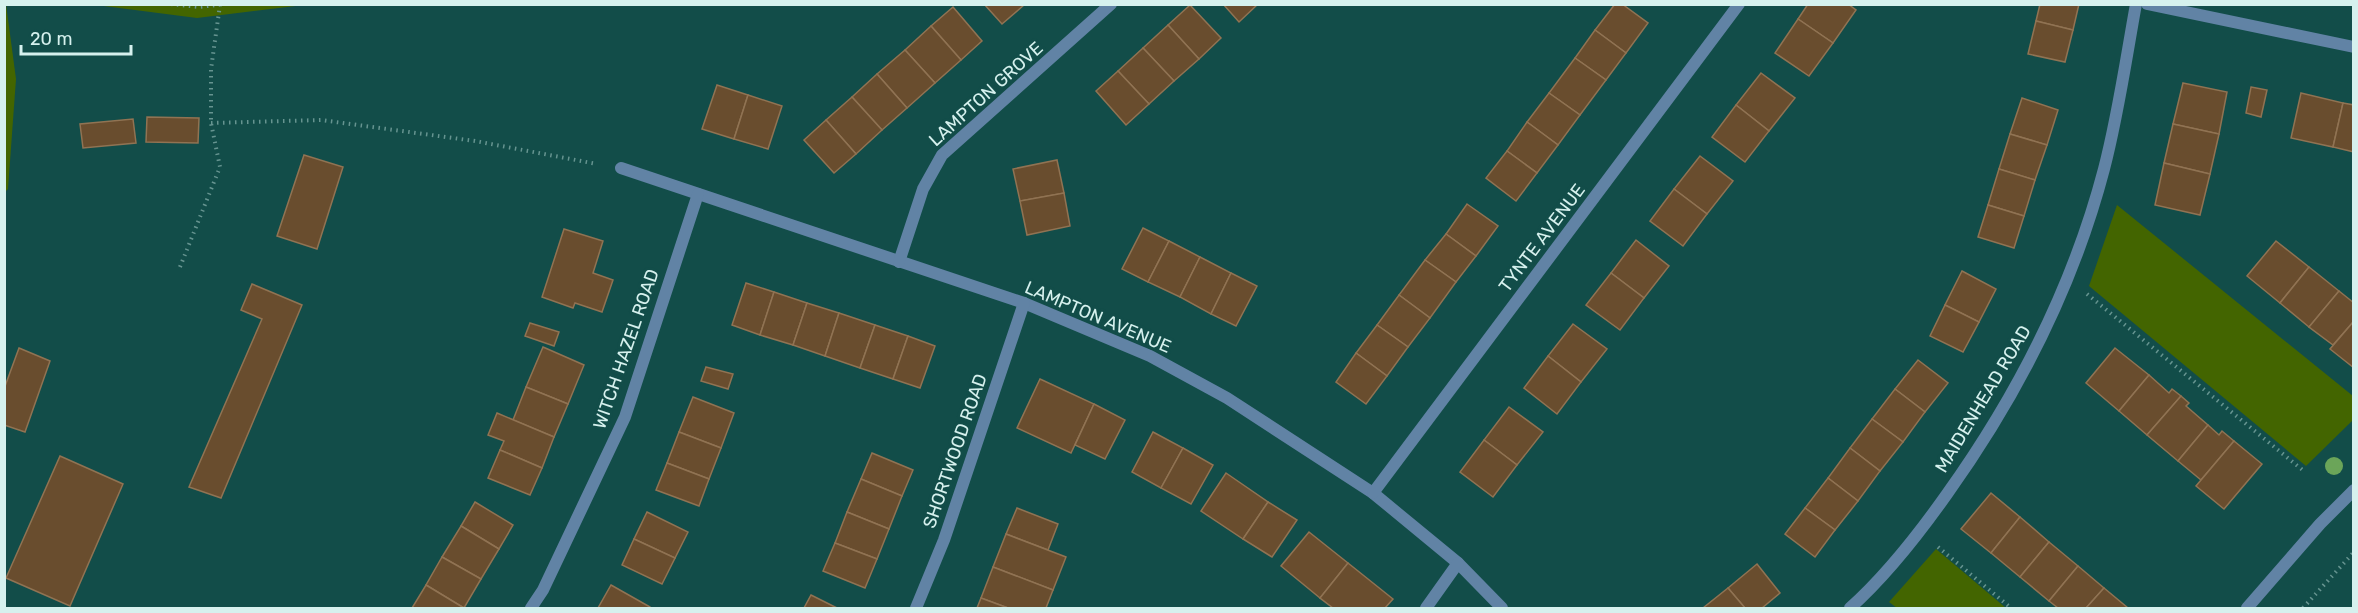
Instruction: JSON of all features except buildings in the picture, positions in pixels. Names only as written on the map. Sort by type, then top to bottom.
[{"type":"street","name":"LAMPTON GROVE","points":[[899,262],[923,189],[942,155],[1111,4]]},
{"type":"street","name":"TYNTE AVENUE","points":[[1373,493],[1739,4]]},
{"type":"street","name":"MAIDENHEAD ROAD","points":[[1850,609],[1869,591],[1920,532],[1960,475],[2002,410],[2049,324],[2090,216],[2104,168],[2136,4]]},
{"type":"street","points":[[2147,4],[2354,47]]},
{"type":"street","name":"LAMPTON AVENUE","points":[[621,168],[1024,303],[1150,356],[1227,398],[1373,493],[1458,563],[1502,609]]},
{"type":"street","name":"WITCH HAZEL ROAD","points":[[531,609],[543,590],[625,417],[698,194]]},
{"type":"street","name":"SHORTWOOD ROAD","points":[[916,609],[944,540],[1024,303]]},
{"type":"street","points":[[2247,609],[2312,533],[2354,490]]},
{"type":"street","points":[[1426,609],[1458,563]]},
{"type":"path","points":[[171,4],[199,7],[225,4]]},
{"type":"path","points":[[180,267],[219,167],[212,123],[211,69],[220,5]]},
{"type":"path","points":[[212,123],[321,120],[475,141],[621,168]]},
{"type":"path","points":[[2067,278],[2305,472]]},
{"type":"path","points":[[1920,532],[2011,609]]},
{"type":"path","points":[[2303,609],[2354,552]]},
{"type":"green space","points":[[6,4],[16,79],[8,189],[5,192],[4,5]]},
{"type":"green space","points":[[96,5],[304,5],[197,18]]},
{"type":"green space","points":[[2117,205],[2353,396],[2353,420],[2306,466],[2089,286]]},
{"type":"green space","points":[[1936,549],[2006,608],[1897,608],[1889,602]]}]
